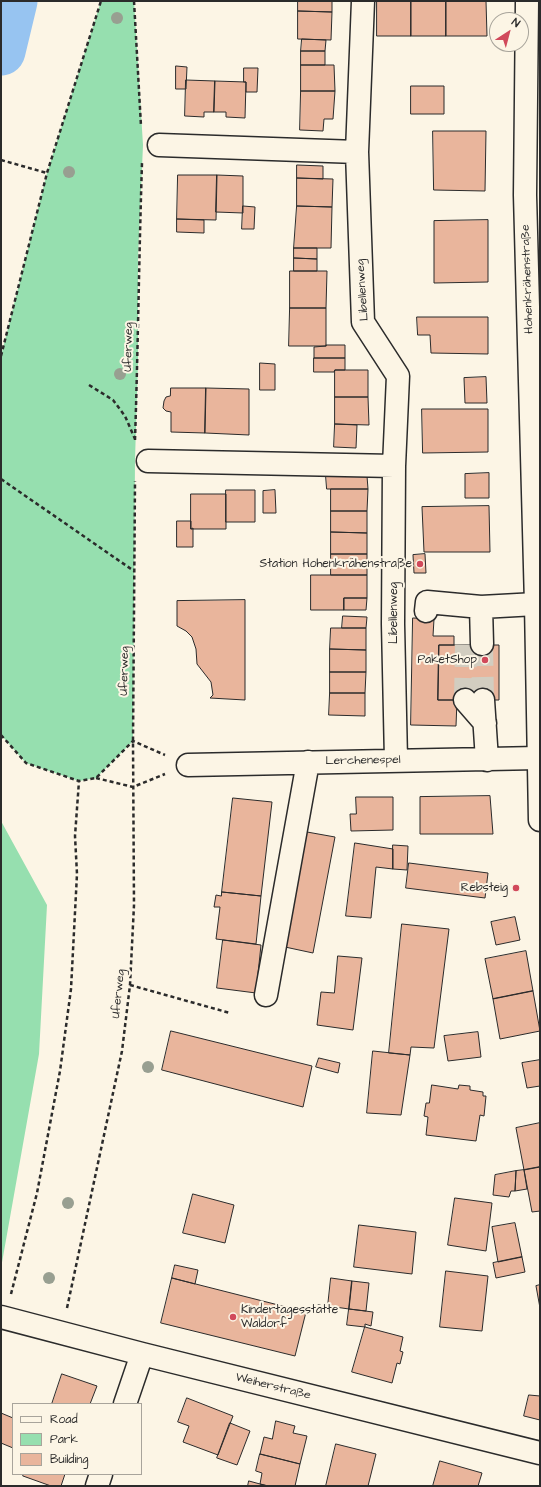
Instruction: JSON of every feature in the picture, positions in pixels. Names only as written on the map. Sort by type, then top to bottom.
[{"type":"street","name":"Libellenweg","points":[[363,1],[357,152],[363,322],[398,376],[394,466],[393,624],[396,760]]},
{"type":"street","name":"Hohenkrähenstraße","points":[[527,1],[526,195],[540,820]]},
{"type":"street","points":[[159,145],[357,152]]},
{"type":"street","points":[[139,461],[394,466]]},
{"type":"street","points":[[426,611],[427,602],[481,613],[536,604]]},
{"type":"street","points":[[474,644],[481,613]]},
{"type":"street","points":[[474,700],[485,723],[486,760]]},
{"type":"street","name":"Lerchenespel","points":[[188,765],[538,758]]},
{"type":"street","points":[[266,995],[308,762]]},
{"type":"street","name":"Weiherstraße","points":[[4,1318],[61,1334],[540,1452]]},
{"type":"street","points":[[125,1403],[142,1354]]},
{"type":"street","points":[[97,1486],[101,1475]]},
{"type":"path","points":[[1,356],[47,173],[101,1]]},
{"type":"path","points":[[134,1],[142,130]]},
{"type":"path","points":[[1,160],[47,173]]},
{"type":"path","name":"Uferweg","points":[[61,1334],[122,1051],[130,984],[134,905],[133,741],[135,572],[139,461],[135,440],[138,362],[138,258],[142,160]]},
{"type":"path","points":[[89,385],[113,400],[125,416],[135,440]]},
{"type":"path","points":[[1,479],[135,572]]},
{"type":"path","points":[[1,735],[26,763],[79,781],[96,778],[133,787],[188,765]]},
{"type":"path","points":[[96,778],[133,741],[188,765]]},
{"type":"path","points":[[4,1318],[37,1193],[60,1071],[71,989],[77,874],[75,836],[79,781]]},
{"type":"path","points":[[130,984],[230,1013]]},
{"type":"green space","points":[[101,1],[134,1],[143,145],[138,258],[133,741],[96,778],[79,781],[26,763],[1,735],[1,356],[47,173]]},
{"type":"green space","points":[[1,821],[47,905],[39,1054],[1,1268]]},
{"type":"building","points":[[298,1],[332,1],[332,12],[298,11]]},
{"type":"building","points":[[377,1],[411,1],[411,36],[377,36]]},
{"type":"building","points":[[411,1],[446,1],[446,36],[411,36]]},
{"type":"building","points":[[446,1],[486,1],[487,36],[446,36]]},
{"type":"building","points":[[298,11],[332,12],[331,40],[298,39]]},
{"type":"building","points":[[302,39],[326,40],[325,51],[301,51]]},
{"type":"building","points":[[301,51],[325,51],[325,65],[301,65]]},
{"type":"building","points":[[301,65],[334,65],[335,91],[301,91]]},
{"type":"building","points":[[176,66],[187,67],[186,89],[176,89]]},
{"type":"building","points":[[244,68],[258,68],[257,92],[246,92]]},
{"type":"building","points":[[186,80],[215,81],[214,112],[204,112],[204,117],[185,116]]},
{"type":"building","points":[[215,81],[246,82],[245,118],[226,117],[226,112],[214,112]]},
{"type":"building","points":[[411,86],[444,86],[444,114],[411,114]]},
{"type":"building","points":[[301,91],[335,91],[333,119],[324,119],[323,131],[300,130]]},
{"type":"building","points":[[433,131],[486,131],[485,191],[434,190]]},
{"type":"building","points":[[297,165],[323,166],[323,179],[297,178]]},
{"type":"building","points":[[178,175],[217,175],[216,220],[177,219]]},
{"type":"building","points":[[217,175],[243,176],[243,213],[216,212]]},
{"type":"building","points":[[297,178],[333,179],[332,207],[297,206]]},
{"type":"building","points":[[243,206],[255,207],[254,229],[242,229]]},
{"type":"building","points":[[297,206],[332,207],[331,248],[294,248]]},
{"type":"building","points":[[177,219],[204,220],[204,233],[177,232]]},
{"type":"building","points":[[488,220],[488,282],[434,283],[434,221]]},
{"type":"building","points":[[294,248],[317,248],[317,259],[294,258]]},
{"type":"building","points":[[294,258],[317,259],[317,271],[294,271]]},
{"type":"building","points":[[290,271],[327,271],[326,308],[290,308]]},
{"type":"building","points":[[290,308],[326,308],[326,346],[289,346]]},
{"type":"building","points":[[417,317],[488,317],[488,354],[431,353],[430,335],[418,335]]},
{"type":"building","points":[[326,345],[345,345],[345,358],[314,358],[314,347]]},
{"type":"building","points":[[314,358],[345,358],[345,370],[335,370],[334,372],[314,372]]},
{"type":"building","points":[[260,363],[275,364],[275,390],[260,390]]},
{"type":"building","points":[[335,370],[368,370],[368,397],[335,397]]},
{"type":"building","points":[[486,377],[487,403],[465,403],[464,378]]},
{"type":"building","points":[[171,388],[206,388],[205,433],[171,432],[171,412],[166,411],[163,408],[166,397],[170,396]]},
{"type":"building","points":[[206,388],[249,389],[249,435],[205,433]]},
{"type":"building","points":[[335,397],[368,397],[369,425],[335,424]]},
{"type":"building","points":[[422,409],[488,409],[488,452],[423,453]]},
{"type":"building","points":[[335,424],[357,425],[356,448],[334,447]]},
{"type":"building","points":[[489,473],[489,498],[465,498],[465,474]]},
{"type":"building","points":[[326,476],[367,476],[368,489],[327,489]]},
{"type":"building","points":[[331,489],[368,489],[367,511],[331,511]]},
{"type":"building","points":[[226,490],[255,490],[255,522],[226,522]]},
{"type":"building","points":[[275,490],[276,513],[263,513],[263,491]]},
{"type":"building","points":[[191,494],[226,494],[226,529],[191,529]]},
{"type":"building","points":[[489,506],[490,552],[424,552],[422,507]]},
{"type":"building","points":[[331,511],[367,511],[367,533],[331,532]]},
{"type":"building","points":[[177,521],[191,521],[191,529],[193,528],[193,547],[177,547]]},
{"type":"building","points":[[331,532],[367,533],[367,554],[331,554]]},
{"type":"building","points":[[331,554],[367,554],[367,575],[331,575]]},
{"type":"building","name":"Station Hohenkrähenstraße","points":[[425,554],[426,573],[414,573],[413,555]]},
{"type":"building","points":[[311,575],[367,575],[367,598],[344,598],[344,610],[311,610]]},
{"type":"building","points":[[344,598],[367,598],[366,610],[344,610]]},
{"type":"building","points":[[245,600],[245,700],[210,698],[213,695],[211,682],[197,664],[196,649],[192,637],[186,631],[177,626],[177,601]]},
{"type":"building","points":[[343,616],[367,617],[366,628],[342,628]]},
{"type":"building","points":[[413,618],[434,619],[433,636],[454,636],[454,645],[439,645],[438,700],[457,700],[456,726],[411,725]]},
{"type":"building","points":[[331,628],[366,628],[366,650],[330,649]]},
{"type":"building","points":[[439,645],[499,645],[499,700],[438,700]]},
{"type":"building","points":[[330,649],[366,650],[366,672],[330,672]]},
{"type":"building","points":[[330,672],[366,672],[365,693],[330,693]]},
{"type":"building","points":[[330,693],[365,693],[365,716],[329,715]]},
{"type":"building","points":[[490,796],[493,834],[420,834],[420,797]]},
{"type":"building","points":[[356,797],[393,797],[393,830],[351,831],[350,814],[356,814]]},
{"type":"building","points":[[233,798],[272,802],[261,896],[222,892]]},
{"type":"building","points":[[307,832],[335,837],[313,953],[285,947]]},
{"type":"building","points":[[355,843],[393,849],[393,869],[376,867],[371,918],[346,916]]},
{"type":"building","points":[[393,845],[408,846],[407,870],[393,869]]},
{"type":"building","points":[[409,863],[488,873],[485,898],[406,888]]},
{"type":"building","points":[[222,892],[261,896],[256,944],[216,939],[220,907],[214,907],[216,895],[221,896]]},
{"type":"building","points":[[515,917],[520,940],[496,945],[491,922]]},
{"type":"building","points":[[402,924],[449,929],[434,1048],[411,1047],[410,1055],[389,1053]]},
{"type":"building","points":[[223,940],[261,945],[256,993],[217,988]]},
{"type":"building","points":[[526,951],[533,991],[493,999],[485,959]]},
{"type":"building","points":[[338,956],[362,958],[353,1030],[317,1025],[321,992],[334,993]]},
{"type":"building","points":[[533,991],[540,1031],[500,1039],[493,999]]},
{"type":"building","points":[[171,1031],[312,1066],[303,1107],[162,1070]]},
{"type":"building","points":[[478,1032],[481,1057],[448,1061],[444,1036]]},
{"type":"building","points":[[373,1051],[410,1055],[401,1115],[367,1113]]},
{"type":"building","points":[[319,1058],[340,1063],[338,1073],[316,1067]]},
{"type":"building","points":[[540,1060],[540,1086],[527,1088],[522,1063]]},
{"type":"building","points":[[432,1085],[458,1089],[459,1085],[470,1086],[470,1090],[483,1092],[483,1096],[486,1096],[484,1116],[480,1115],[476,1141],[426,1135],[428,1117],[424,1116],[426,1103],[429,1103]]},
{"type":"building","points":[[540,1123],[540,1167],[524,1170],[516,1128]]},
{"type":"building","points":[[540,1167],[540,1211],[532,1212],[524,1170]]},
{"type":"building","points":[[524,1170],[527,1189],[515,1191],[516,1171]]},
{"type":"building","points":[[516,1171],[515,1191],[511,1191],[509,1197],[493,1195],[495,1175]]},
{"type":"building","points":[[193,1194],[234,1205],[225,1243],[183,1233]]},
{"type":"building","points":[[455,1198],[492,1203],[486,1251],[448,1245]]},
{"type":"building","points":[[515,1223],[522,1257],[498,1262],[492,1227]]},
{"type":"building","points":[[359,1225],[416,1232],[412,1274],[354,1267]]},
{"type":"building","points":[[522,1257],[525,1272],[496,1278],[493,1263]]},
{"type":"building","points":[[175,1265],[198,1270],[195,1284],[172,1278]]},
{"type":"building","points":[[446,1271],[488,1276],[482,1331],[440,1327]]},
{"type":"building","name":"Kindertagesstätte Waldorf","points":[[172,1278],[306,1312],[295,1356],[161,1323]]},
{"type":"building","points":[[331,1278],[352,1281],[349,1309],[328,1306]]},
{"type":"building","points":[[352,1281],[369,1283],[366,1311],[349,1309]]},
{"type":"building","points":[[540,1285],[540,1308],[536,1286]]},
{"type":"building","points":[[349,1309],[373,1312],[371,1326],[365,1324],[365,1327],[347,1325]]},
{"type":"building","points":[[365,1327],[403,1337],[400,1351],[403,1352],[400,1364],[397,1363],[392,1383],[352,1372]]},
{"type":"building","points":[[62,1374],[97,1386],[90,1403],[52,1403]]},
{"type":"building","points":[[529,1395],[540,1396],[540,1420],[524,1416]]},
{"type":"building","points":[[187,1398],[233,1416],[218,1455],[183,1442],[189,1426],[178,1422]]},
{"type":"building","points":[[1,1413],[12,1418],[12,1448],[1,1443]]},
{"type":"building","points":[[276,1421],[295,1426],[293,1433],[307,1436],[300,1464],[260,1454],[264,1437],[272,1439]]},
{"type":"building","points":[[230,1423],[250,1431],[237,1465],[217,1458]]},
{"type":"building","points":[[336,1444],[376,1454],[368,1486],[326,1486]]},
{"type":"building","points":[[260,1454],[300,1464],[295,1486],[268,1486],[260,1484],[262,1473],[256,1471]]},
{"type":"building","points":[[440,1461],[482,1473],[478,1486],[433,1486]]},
{"type":"building","points":[[65,1475],[61,1486],[51,1486],[23,1476]]},
{"type":"building","points":[[249,1481],[260,1484],[268,1486],[248,1486]]},
{"type":"waterway","points":[[1,51],[13,1]]},
{"type":"tunnel","points":[[482,644],[483,700]]},
{"type":"tunnel","points":[[465,700],[466,645]]},
{"type":"place","name":"Station Hohenkrähenstraße","points":[[420,564]]},
{"type":"place","name":"PaketShop","points":[[485,660]]},
{"type":"place","name":"Rebsteig","points":[[516,888]]},
{"type":"place","name":"Kindertagesstätte Waldorf","points":[[233,1317]]}]
